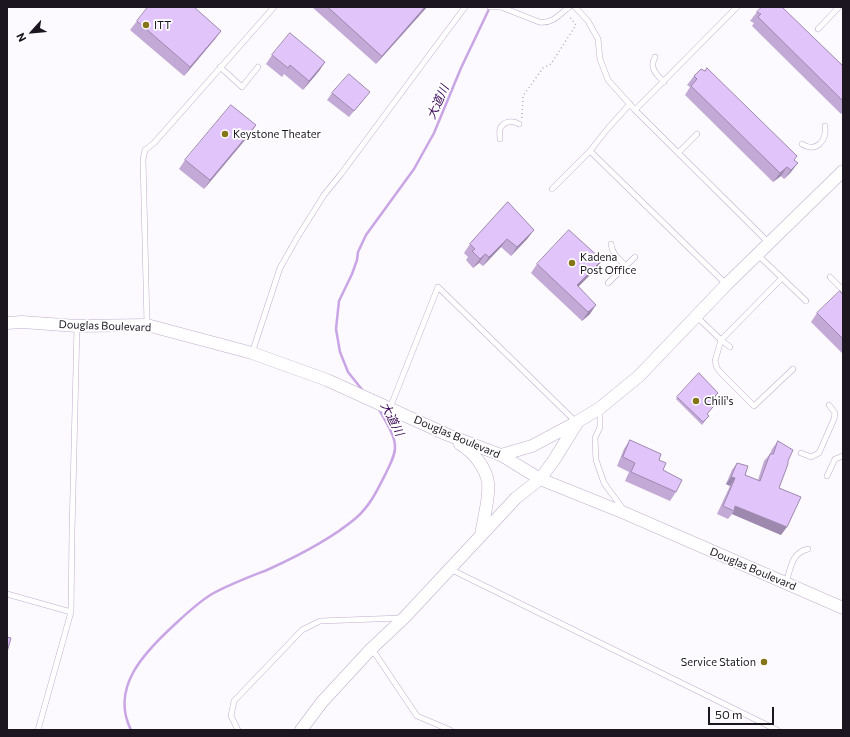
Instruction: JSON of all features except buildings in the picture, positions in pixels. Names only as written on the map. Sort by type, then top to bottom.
[{"type":"street","points":[[501,456],[532,446],[577,422],[600,408],[640,376],[727,284],[843,171]]},
{"type":"street","points":[[7,317],[22,322]]},
{"type":"street","name":"Douglas Boulevard","points":[[7,323],[22,322],[77,326],[147,325],[252,353],[327,380],[448,435],[501,456],[540,479],[627,514],[843,608]]},
{"type":"street","points":[[301,730],[322,702],[371,649],[404,618],[516,498],[540,479],[554,460],[577,422]]},
{"type":"street","points":[[448,435],[470,450],[484,471],[488,484],[481,536]]},
{"type":"lane","points":[[147,325],[144,186],[145,150],[154,144],[274,7]]},
{"type":"lane","points":[[252,353],[280,268],[297,238],[324,195],[346,169],[465,7]]},
{"type":"lane","points":[[490,7],[501,8],[544,23],[554,19],[569,7]]},
{"type":"lane","points":[[575,7],[588,21],[598,39],[600,59],[608,80],[635,110],[769,243]]},
{"type":"lane","points":[[635,110],[737,7]]},
{"type":"lane","points":[[818,29],[839,7]]},
{"type":"lane","points":[[655,57],[652,62],[652,68],[664,82]]},
{"type":"lane","points":[[220,67],[242,87],[258,66]]},
{"type":"lane","points":[[552,189],[590,151],[630,104]]},
{"type":"lane","points":[[500,139],[500,129],[502,125],[515,121],[521,122]]},
{"type":"lane","points":[[802,144],[813,148],[816,146],[824,139],[826,132],[825,126]]},
{"type":"lane","points":[[678,153],[697,134]]},
{"type":"lane","points":[[590,151],[727,284]]},
{"type":"lane","points":[[611,244],[615,256],[626,266]]},
{"type":"lane","points":[[757,255],[806,301]]},
{"type":"lane","points":[[608,283],[635,257]]},
{"type":"lane","points":[[830,277],[843,290]]},
{"type":"lane","points":[[782,278],[721,340],[715,361],[717,368],[754,406],[793,369]]},
{"type":"lane","points":[[390,408],[438,287],[577,422]]},
{"type":"lane","points":[[696,316],[730,347]]},
{"type":"lane","points":[[38,730],[71,612],[77,326]]},
{"type":"lane","points":[[801,453],[811,457],[818,453],[834,419],[835,414],[829,405]]},
{"type":"lane","points":[[600,408],[600,426],[595,438],[596,460],[604,483],[627,514]]},
{"type":"lane","points":[[827,476],[835,459],[843,456]]},
{"type":"lane","points":[[786,583],[795,556],[800,551],[808,550]]},
{"type":"lane","points":[[450,569],[777,730]]},
{"type":"lane","points":[[7,594],[71,612]]},
{"type":"lane","points":[[238,730],[231,716],[234,701],[302,630],[320,621],[404,618]]},
{"type":"lane","points":[[371,649],[417,716],[450,730]]},
{"type":"path","points":[[521,122],[523,96],[543,68],[551,64],[576,25]]},
{"type":"waterway","name":"大道川","points":[[364,392],[348,372],[340,352],[336,329],[339,301],[352,274],[358,252],[366,235],[414,169],[434,133],[461,68],[490,7]]},
{"type":"waterway","name":"大道川","points":[[131,730],[126,715],[125,700],[127,686],[133,672],[141,660],[161,637],[196,605],[212,594],[279,565],[313,547],[346,526],[365,508],[380,485],[395,452],[393,435],[379,409]]},
{"type":"place","name":"ITT","points":[[146,25]]},
{"type":"place","name":"Keystone Theater","points":[[225,134]]},
{"type":"place","name":"Kadena Post Office","points":[[572,263]]},
{"type":"place","name":"Chili's","points":[[696,401]]},
{"type":"place","name":"Service Station","points":[[764,662]]}]
